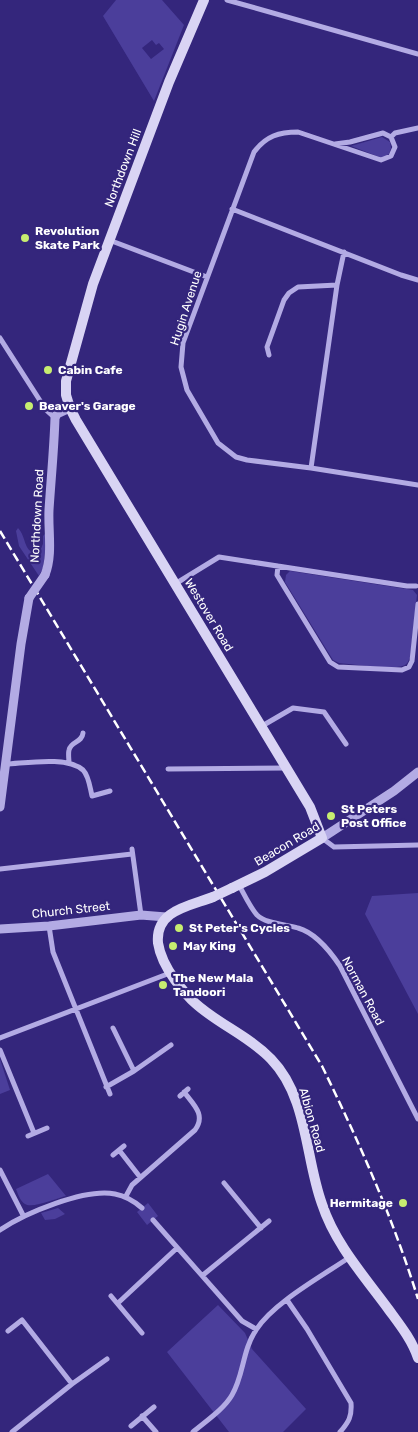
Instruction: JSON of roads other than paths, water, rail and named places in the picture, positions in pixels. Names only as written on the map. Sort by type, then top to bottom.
[{"type":"main road","name":"Northdown Hill","points":[[70,408],[66,395],[66,381],[93,284],[169,82],[204,0]]},
{"type":"main road","name":"Westover Road","points":[[70,408],[310,807],[322,838]]},
{"type":"main road","name":"Beacon Road","points":[[166,917],[180,908],[213,897],[265,872],[322,838]]},
{"type":"main road","points":[[160,927],[166,917]]},
{"type":"main road","name":"Albion Road","points":[[160,927],[158,936],[160,952],[170,973],[186,995],[254,1044],[271,1059],[284,1076],[292,1091],[300,1118],[322,1205],[335,1233],[350,1257],[411,1341],[418,1358]]},
{"type":"street","points":[[227,0],[418,54]]},
{"type":"street","name":"Hugin Avenue","points":[[391,137],[395,133],[418,128]]},
{"type":"street","name":"Hugin Avenue","points":[[335,144],[380,134],[386,134],[391,137],[394,144],[391,156],[381,160],[298,132],[277,134],[268,138],[254,152],[183,343],[181,367],[187,390],[218,443],[236,457],[418,485]]},
{"type":"street","points":[[232,209],[418,280]]},
{"type":"street","points":[[109,240],[207,277]]},
{"type":"street","points":[[310,468],[337,285],[344,252]]},
{"type":"street","points":[[269,355],[267,347],[284,300],[289,293],[298,287],[337,285]]},
{"type":"street","points":[[0,338],[41,402],[55,418],[57,414],[70,408]]},
{"type":"street","name":"Northdown Road","points":[[0,807],[28,598],[45,575],[49,565],[49,513],[55,418]]},
{"type":"street","points":[[175,584],[219,557],[417,587]]},
{"type":"street","points":[[278,566],[277,575],[283,586],[330,662],[338,666],[402,670],[407,668],[412,662],[418,604]]},
{"type":"street","points":[[262,726],[293,708],[324,712],[346,744]]},
{"type":"street","points":[[332,734],[338,730]]},
{"type":"street","points":[[68,763],[69,750],[74,743],[83,738],[83,733]]},
{"type":"street","points":[[6,764],[68,763],[78,767],[86,774],[92,796],[110,792]]},
{"type":"street","points":[[168,769],[286,768]]},
{"type":"street","name":"Beacon Road","points":[[322,838],[394,791],[418,772]]},
{"type":"street","points":[[322,838],[334,847],[418,845]]},
{"type":"street","points":[[0,869],[132,851],[143,916],[160,927]]},
{"type":"street","name":"Norman Road","points":[[236,886],[258,916],[306,931],[332,954],[340,966],[418,1118]]},
{"type":"street","name":"Church Street","points":[[0,929],[143,916],[166,917]]},
{"type":"street","points":[[49,926],[53,952],[110,1094]]},
{"type":"street","points":[[0,1038],[170,973]]},
{"type":"street","points":[[113,1028],[134,1071]]},
{"type":"street","points":[[106,1087],[134,1071],[171,1045]]},
{"type":"street","points":[[0,1050],[34,1133]]},
{"type":"street","points":[[126,1196],[132,1185],[140,1177],[196,1130],[199,1125],[199,1112],[184,1092]]},
{"type":"street","points":[[28,1136],[47,1128]]},
{"type":"street","points":[[113,1155],[124,1146]]},
{"type":"street","points":[[119,1150],[140,1177]]},
{"type":"street","points":[[0,1170],[23,1216]]},
{"type":"street","points":[[224,1183],[261,1228]]},
{"type":"street","points":[[230,1189],[235,1184]]},
{"type":"street","points":[[0,1230],[23,1216],[48,1206],[96,1193],[106,1192],[126,1196],[142,1208]]},
{"type":"street","points":[[153,1220],[203,1275],[242,1322],[256,1329]]},
{"type":"street","points":[[203,1275],[269,1221]]},
{"type":"street","points":[[118,1303],[177,1248]]},
{"type":"street","points":[[193,1432],[233,1394],[248,1343],[256,1329],[270,1314],[288,1300],[350,1257]]},
{"type":"street","points":[[112,1296],[142,1333]]},
{"type":"street","points":[[288,1300],[351,1403],[352,1414],[349,1422],[340,1432]]},
{"type":"street","points":[[8,1331],[28,1316]]},
{"type":"street","points":[[22,1320],[72,1384]]},
{"type":"street","points":[[96,1357],[101,1364]]},
{"type":"street","points":[[12,1432],[72,1384],[107,1359]]},
{"type":"street","points":[[131,1426],[154,1407]]},
{"type":"street","points":[[142,1416],[156,1432]]},
{"type":"railway","points":[[0,531],[322,1066],[349,1123],[398,1239],[418,1299]]},
{"type":"place","name":"Revolution Skate Park","points":[[25,238]]},
{"type":"place","name":"Cabin Cafe","points":[[48,370]]},
{"type":"place","name":"Beaver's Garage","points":[[29,406]]},
{"type":"place","name":"St Peters Post Office","points":[[331,816]]},
{"type":"place","name":"St Peter's Cycles","points":[[179,928]]},
{"type":"place","name":"May King","points":[[173,946]]},
{"type":"place","name":"The New Mala Tandoori","points":[[163,985]]},
{"type":"place","name":"Hermitage","points":[[403,1203]]}]
